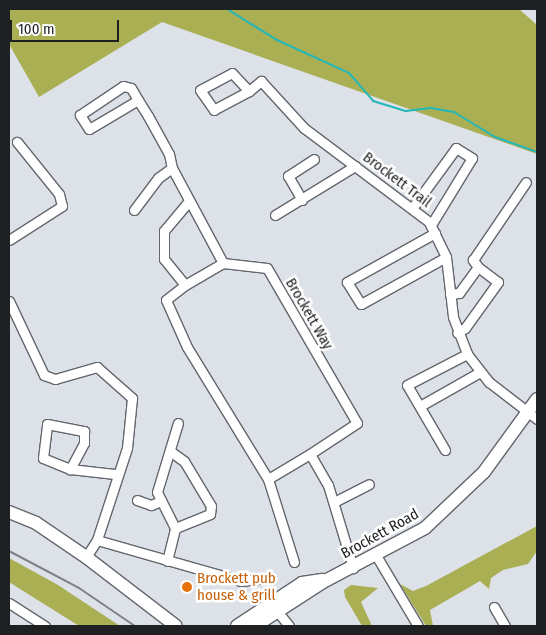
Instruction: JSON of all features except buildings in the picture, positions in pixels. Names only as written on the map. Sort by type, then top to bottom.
[{"type":"street","name":"Brockett Trail","points":[[248,91],[232,73],[200,90],[214,110],[248,91],[262,81],[304,128],[413,207],[433,229],[446,258],[457,333],[467,354],[480,372],[533,415]]},
{"type":"street","points":[[138,100],[89,129],[80,115],[123,86],[130,88],[138,100],[169,154],[172,168],[223,263],[185,285],[166,300],[187,347],[268,479],[294,562]]},
{"type":"street","points":[[9,240],[62,206],[59,194],[17,142]]},
{"type":"street","points":[[413,207],[456,148],[472,158],[433,229],[347,282],[361,304],[446,258]]},
{"type":"street","points":[[302,200],[288,176],[314,159]]},
{"type":"street","points":[[274,216],[355,166]]},
{"type":"street","points":[[134,210],[158,178],[172,168]]},
{"type":"street","points":[[457,333],[465,328],[498,282],[472,260],[526,182]]},
{"type":"street","points":[[185,285],[164,259],[164,231],[189,201]]},
{"type":"street","name":"Brockett Way","points":[[223,263],[267,268],[357,423],[268,479]]},
{"type":"street","points":[[450,294],[459,293],[478,266]]},
{"type":"street","points":[[9,301],[44,375],[54,379],[97,367],[132,398],[127,448],[115,474],[97,540],[86,557]]},
{"type":"street","points":[[445,450],[407,385],[467,354]]},
{"type":"street","points":[[420,406],[480,372]]},
{"type":"street","name":"Brockett Road","points":[[255,626],[329,579],[377,557],[425,528],[459,500],[533,415],[537,399]]},
{"type":"street","points":[[167,561],[175,528],[157,492],[178,423]]},
{"type":"street","points":[[70,469],[84,444],[84,431],[48,424],[43,458],[70,469],[115,474]]},
{"type":"street","points":[[170,451],[184,461],[211,506],[210,514],[175,528]]},
{"type":"street","points":[[310,454],[334,502],[353,568]]},
{"type":"street","points":[[334,502],[369,484]]},
{"type":"street","points":[[137,500],[151,505],[161,501]]},
{"type":"street","points":[[9,512],[36,523],[86,557],[176,626]]},
{"type":"street","points":[[97,540],[241,581],[266,578]]},
{"type":"street","points":[[377,557],[418,626]]},
{"type":"street","points":[[237,626],[302,582],[329,579]]},
{"type":"street","points":[[9,603],[45,626]]},
{"type":"street","points":[[494,607],[505,626]]},
{"type":"street","points":[[277,611],[289,626]]},
{"type":"green space","points":[[9,9],[519,9],[537,25],[537,154],[162,22],[39,97],[9,44]]},
{"type":"green space","points":[[537,526],[537,551],[528,564],[503,570],[491,578],[489,589],[480,581],[430,610],[433,626],[426,626],[400,584],[413,591],[426,586]]},
{"type":"green space","points":[[9,558],[58,585],[120,626],[79,626],[9,582]]},
{"type":"green space","points":[[351,585],[378,588],[361,602],[372,626],[362,626],[345,597],[344,590]]},
{"type":"waterway","points":[[227,9],[277,40],[349,73],[373,101],[406,111],[431,108],[454,112],[495,137],[537,152]]},
{"type":"railway","points":[[9,551],[79,588],[135,626]]},
{"type":"place","name":"Brockett pub house & grill","points":[[187,587]]}]
